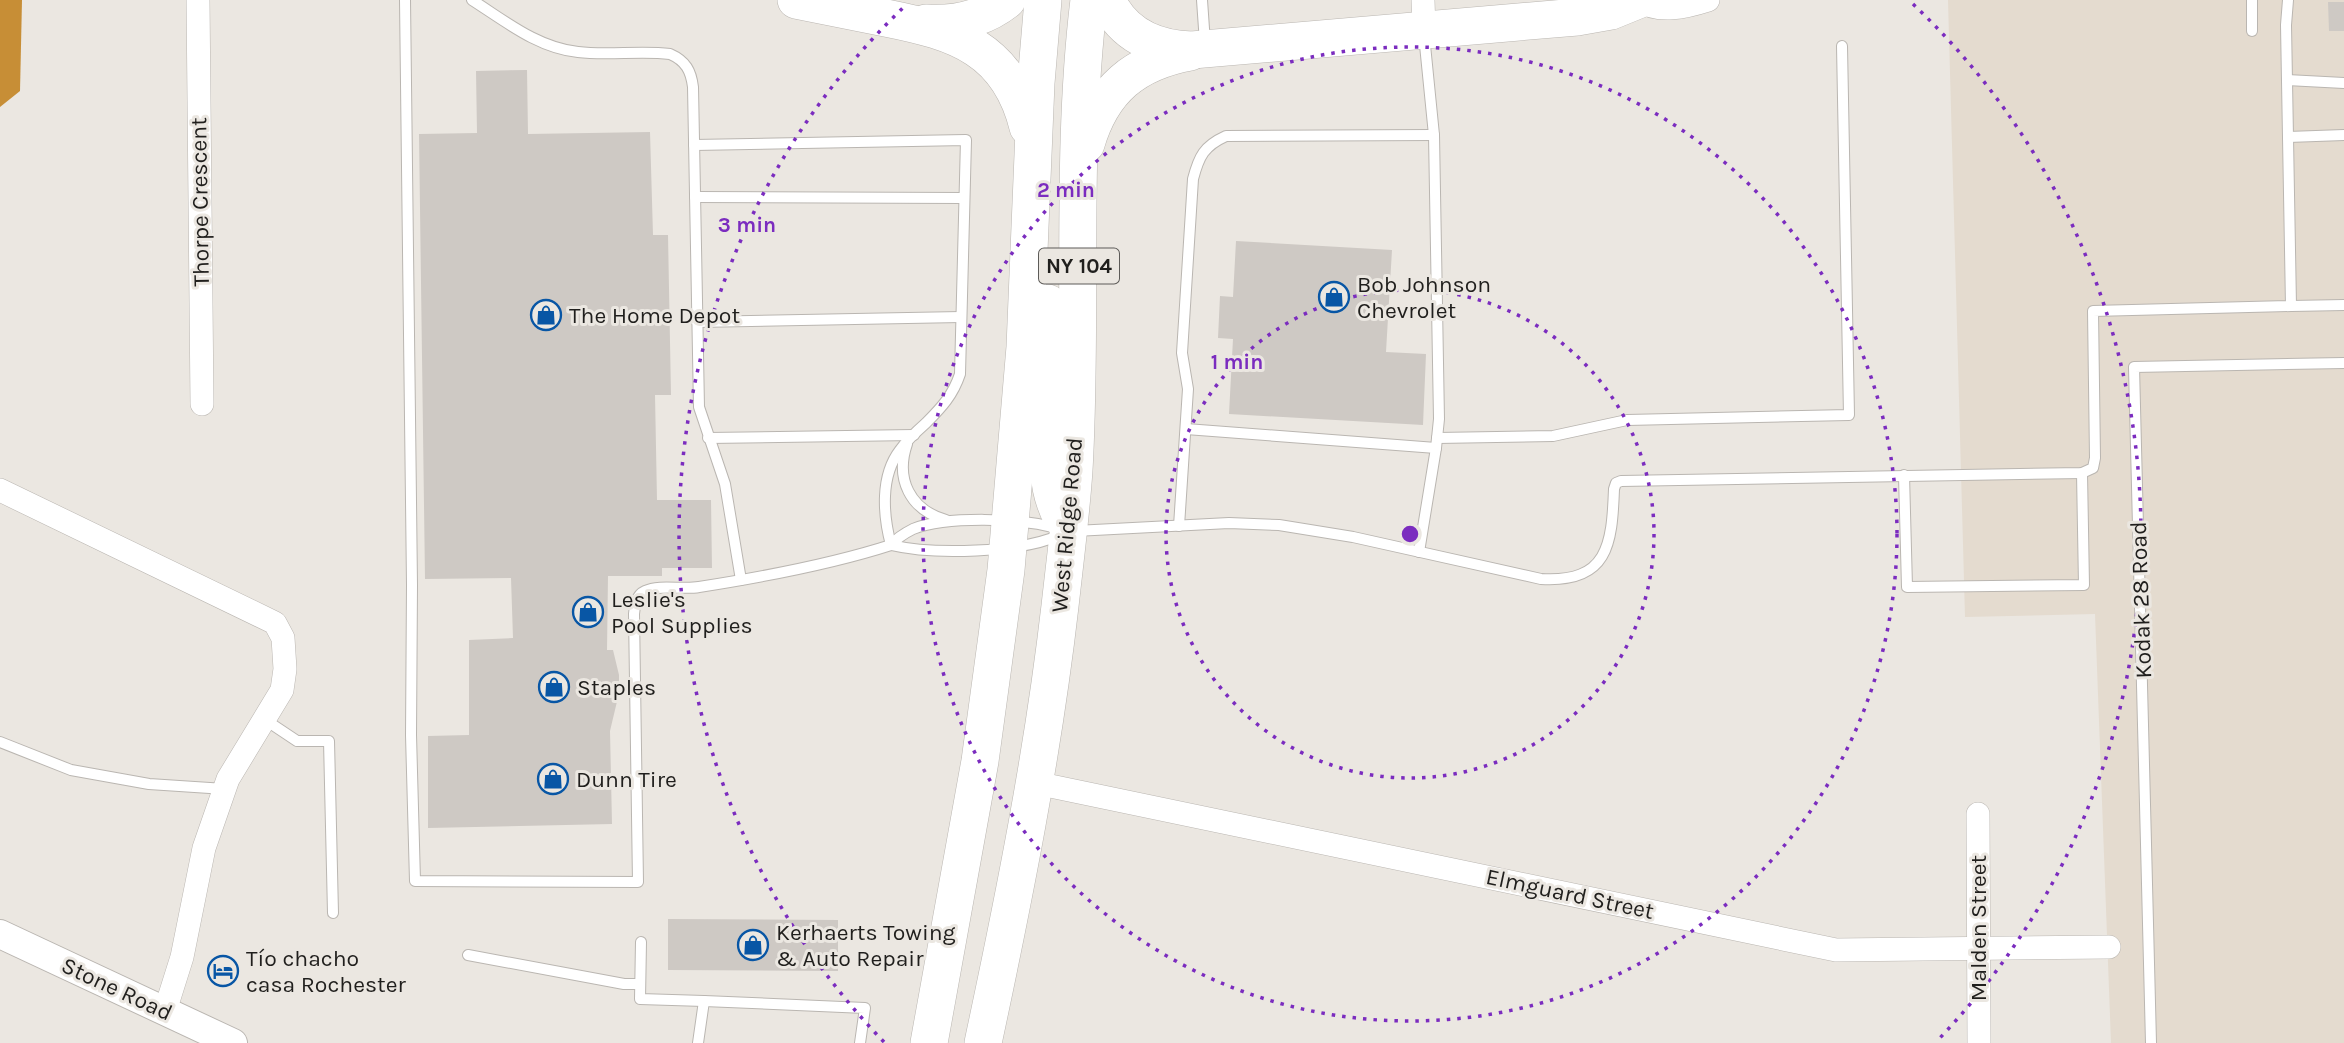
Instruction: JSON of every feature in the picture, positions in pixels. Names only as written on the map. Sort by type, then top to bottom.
[{"type":"highway","points":[[796,0],[905,22],[957,37],[980,50],[1008,78],[1021,103],[1033,156]]},
{"type":"highway","points":[[905,22],[962,22],[990,12],[1007,0]]},
{"type":"highway","name":"NY 104","points":[[929,1043],[980,761],[1002,609],[1025,347],[1038,45],[1043,0]]},
{"type":"highway","name":"West Ridge Road","points":[[983,1043],[1036,783],[1069,531],[1079,343],[1079,175],[1083,54],[1089,0]]},
{"type":"highway","points":[[1107,0],[1123,26],[1139,38],[1170,48],[1206,49]]},
{"type":"highway","points":[[1079,175],[1092,126],[1103,103],[1118,85],[1153,62],[1206,49],[1423,15],[1589,15],[1622,8],[1638,0]]},
{"type":"highway","points":[[1031,209],[1048,296],[1052,384],[1048,470],[1053,501],[1069,531]]},
{"type":"street","name":"Thorpe Crescent","points":[[198,0],[202,404]]},
{"type":"street","points":[[1638,0],[1654,7],[1668,8],[1708,0]]},
{"type":"street","points":[[0,490],[275,623],[283,638],[285,669],[282,690],[228,779],[204,848],[182,957],[164,1011]]},
{"type":"street","name":"Elmguard Street","points":[[1036,783],[1836,950],[2109,947]]},
{"type":"street","name":"Malden Street","points":[[1978,814],[1979,1043]]},
{"type":"street","name":"Stone Road","points":[[0,934],[233,1043]]},
{"type":"lane","points":[[405,0],[412,585],[411,735],[415,881],[638,882],[635,604],[639,596],[646,591],[741,580],[843,559],[891,545],[923,526],[959,522]]},
{"type":"lane","points":[[472,0],[541,43],[558,49],[591,53],[657,52],[681,59],[687,67],[692,78],[699,407],[725,484],[741,580]]},
{"type":"lane","points":[[1202,0],[1206,49]]},
{"type":"lane","points":[[2252,0],[2252,31]]},
{"type":"lane","points":[[2288,0],[2291,306]]},
{"type":"lane","points":[[1419,552],[1437,443],[1438,363],[1434,135],[1423,15]]},
{"type":"lane","points":[[1186,429],[1437,443],[1553,436],[1628,419],[1849,415],[1842,46]]},
{"type":"lane","points":[[2287,80],[2344,83]]},
{"type":"lane","points":[[1180,526],[1188,389],[1182,353],[1193,180],[1198,160],[1211,143],[1226,136],[1434,135]]},
{"type":"lane","points":[[2288,137],[2344,135]]},
{"type":"lane","points":[[694,145],[966,140],[960,374],[944,405],[911,437],[893,460],[888,473],[886,507],[891,545]]},
{"type":"lane","points":[[695,197],[964,198]]},
{"type":"lane","points":[[891,545],[930,550],[1009,535],[1045,525],[1069,531],[1229,523],[1279,525],[1353,537],[1541,579],[1570,580],[1583,575],[1595,565],[1610,541],[1614,489],[1616,483],[1621,481],[2082,473],[2093,468],[2093,312],[2344,305]]},
{"type":"lane","points":[[697,322],[961,317]]},
{"type":"lane","name":"Kodak 28 Road","points":[[2151,1043],[2134,367],[2344,363]]},
{"type":"lane","points":[[709,438],[911,437]]},
{"type":"lane","points":[[911,437],[902,471],[907,491],[918,507],[927,513],[1040,543],[1069,531]]},
{"type":"lane","points":[[1904,475],[1907,587],[2084,585],[2082,473]]},
{"type":"lane","points":[[264,719],[298,741],[329,741],[333,913]]},
{"type":"lane","points":[[0,742],[71,770],[149,784],[225,789]]},
{"type":"lane","points":[[641,942],[640,999],[864,1008],[860,1043]]},
{"type":"lane","points":[[468,955],[624,984],[640,984]]},
{"type":"lane","points":[[698,1043],[704,1001]]},
{"type":"shaded area","points":[[0,0],[22,0],[20,91],[0,107]]},
{"type":"shaded area","points":[[1948,0],[2344,0],[2344,1043],[2111,1043],[2095,614],[1965,617]]},
{"type":"building","points":[[2328,2],[2344,2],[2344,31],[2329,31]]},
{"type":"building","name":"The Home Depot","points":[[527,70],[528,134],[650,132],[653,235],[668,235],[671,395],[655,395],[657,500],[711,500],[712,568],[662,568],[662,576],[608,576],[607,650],[613,650],[619,675],[619,693],[610,731],[612,824],[428,828],[428,736],[469,735],[469,640],[513,638],[511,578],[425,579],[419,134],[477,133],[476,71]]},
{"type":"building","points":[[1236,241],[1392,250],[1386,352],[1426,354],[1423,425],[1229,414],[1233,339],[1218,338],[1220,296],[1233,297]]},
{"type":"building","name":"Kerhaerts Towing & Auto Repair","points":[[668,919],[838,920],[838,971],[668,970]]},
{"type":"place","name":"Bob Johnson Chevrolet","points":[[1334,297]]},
{"type":"place","name":"The Home Depot","points":[[546,315]]},
{"type":"place","name":"Leslie's Pool Supplies","points":[[588,612]]},
{"type":"place","name":"Staples","points":[[554,687]]},
{"type":"place","name":"Dunn Tire","points":[[553,779]]},
{"type":"place","name":"Kerhaerts Towing & Auto Repair","points":[[753,945]]},
{"type":"place","name":"Tío chacho casa Rochester","points":[[223,971]]}]
